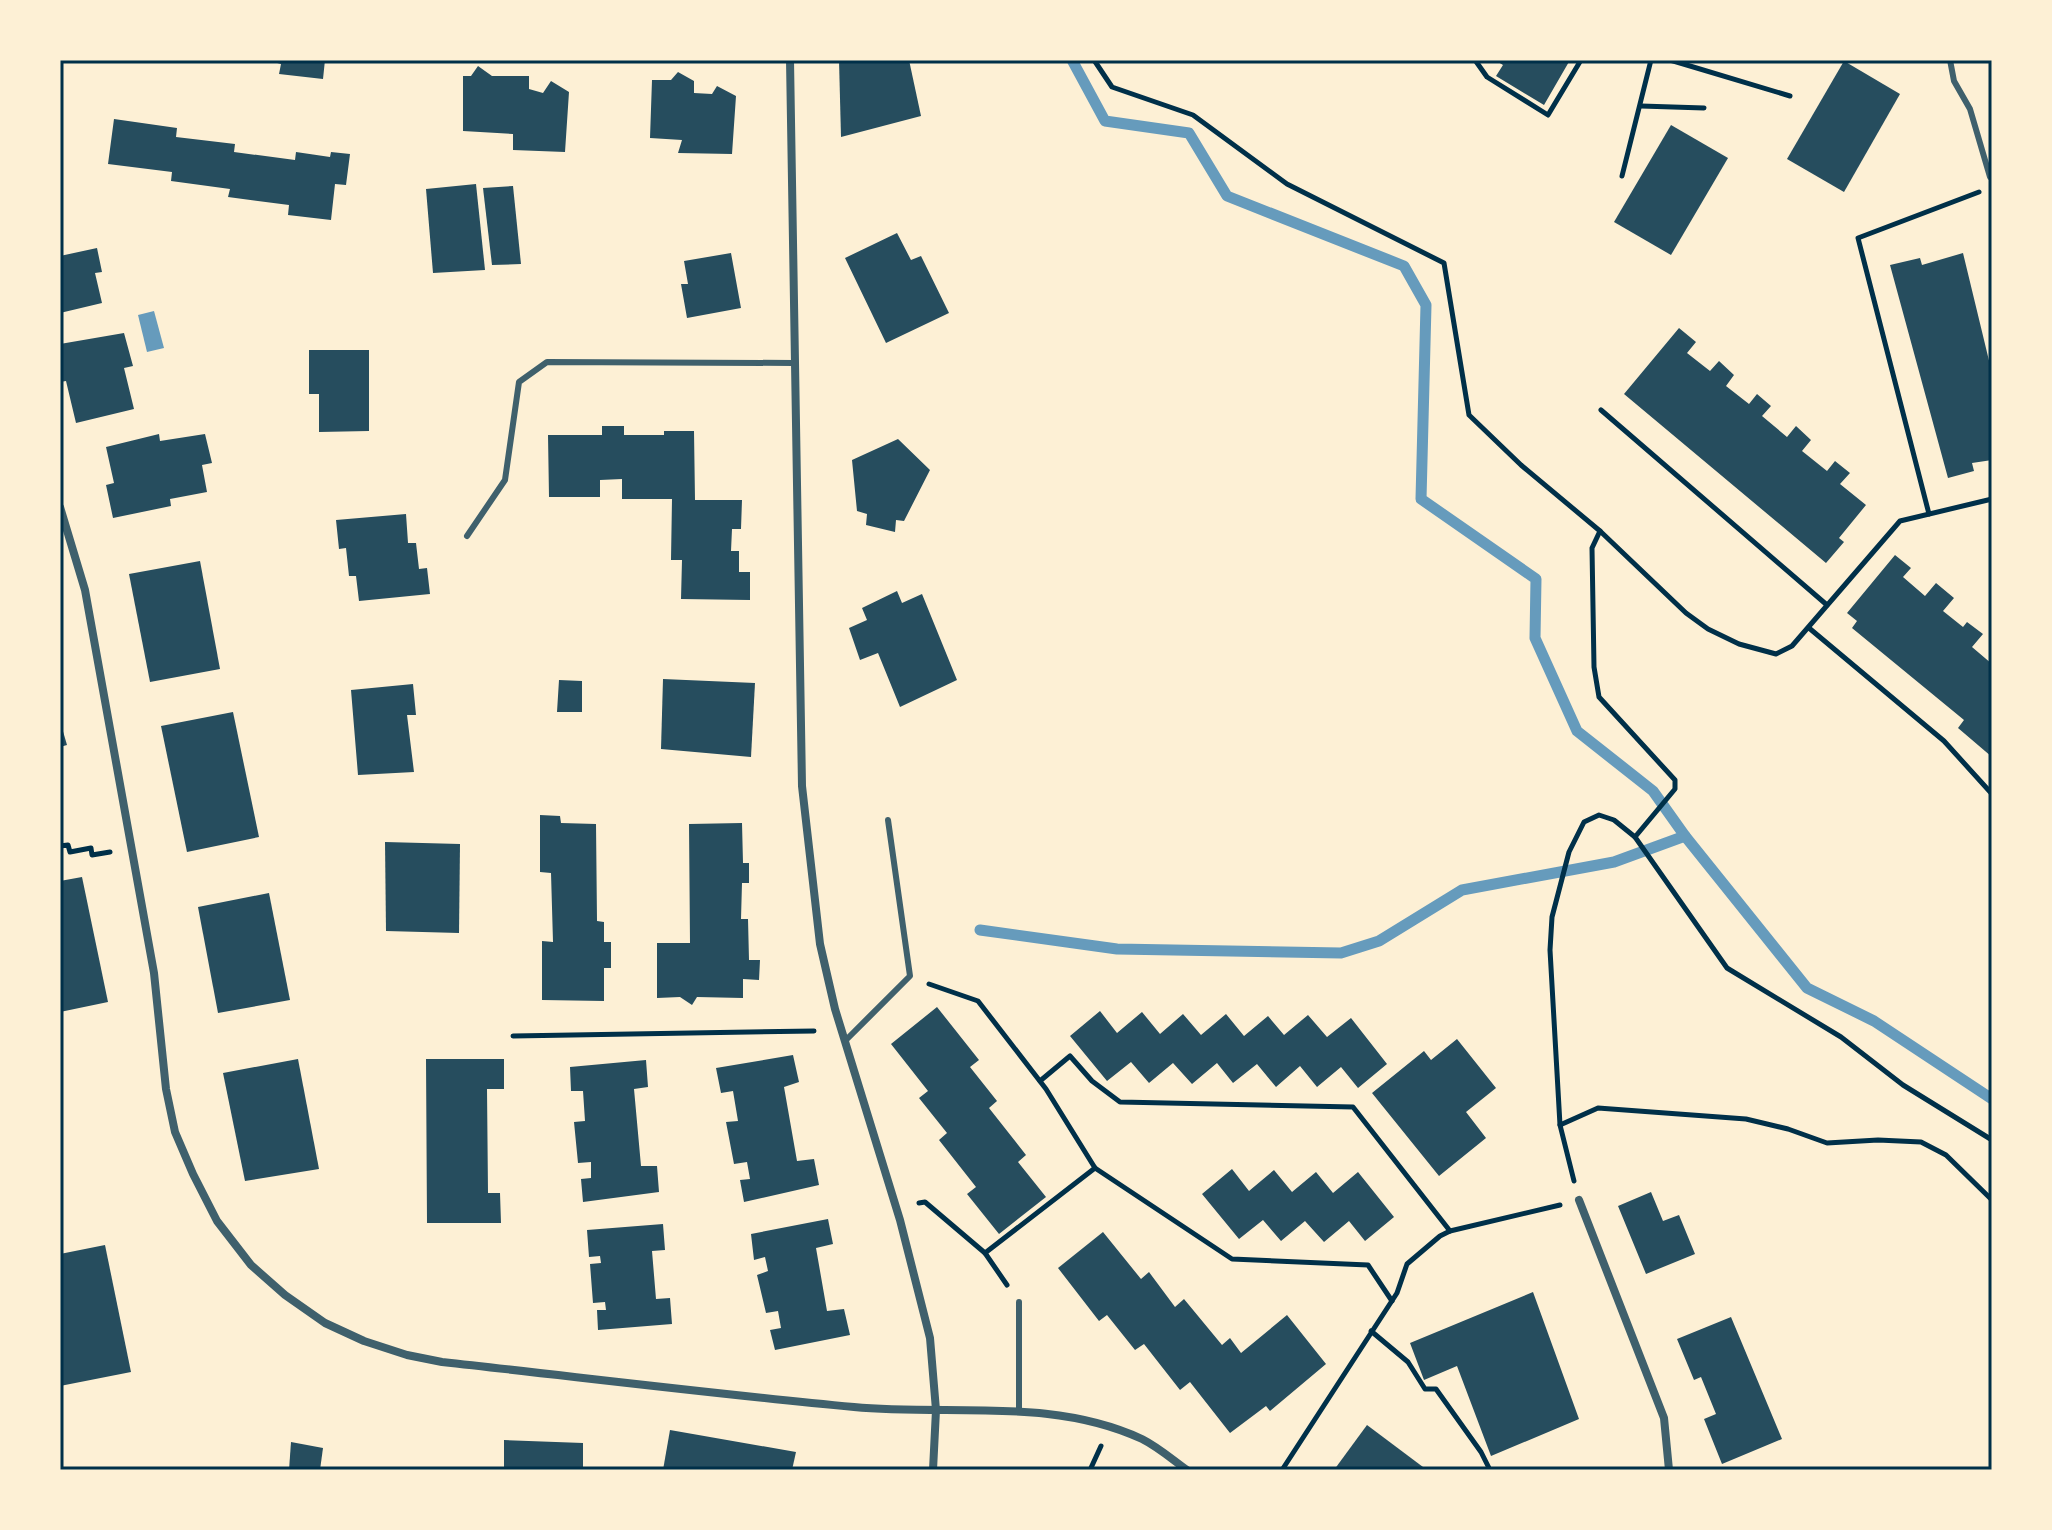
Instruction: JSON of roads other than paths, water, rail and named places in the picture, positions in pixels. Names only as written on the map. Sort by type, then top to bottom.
[{"type":"street","points":[[790,60],[802,786],[820,944],[835,1009],[900,1220],[927,1323],[936,1410],[933,1470]]},
{"type":"street","points":[[60,507],[85,590],[154,973],[166,1089],[175,1132],[217,1221],[251,1265],[285,1295],[325,1323],[364,1341],[442,1362],[857,1408],[1019,1411],[1099,1424],[1144,1440],[1187,1470]]},
{"type":"street","points":[[1579,1200],[1664,1418],[1669,1470]]},
{"type":"lane","points":[[1950,60],[1954,81],[1970,109],[1990,177]]},
{"type":"lane","points":[[467,536],[505,480],[519,382],[547,362],[793,363]]},
{"type":"lane","points":[[845,1041],[910,976],[888,820]]},
{"type":"lane","points":[[1019,1302],[1019,1411]]},
{"type":"water","points":[[154,311],[164,348],[147,352],[138,315]]},
{"type":"waterway","points":[[1072,60],[1105,121],[1189,133],[1227,196],[1404,266],[1426,305],[1421,499],[1536,579],[1535,638],[1577,731],[1653,791],[1685,836],[1807,988],[1874,1021],[1992,1099]]},
{"type":"waterway","points":[[980,930],[1117,949],[1341,953],[1379,941],[1462,890],[1614,862],[1685,836]]}]
